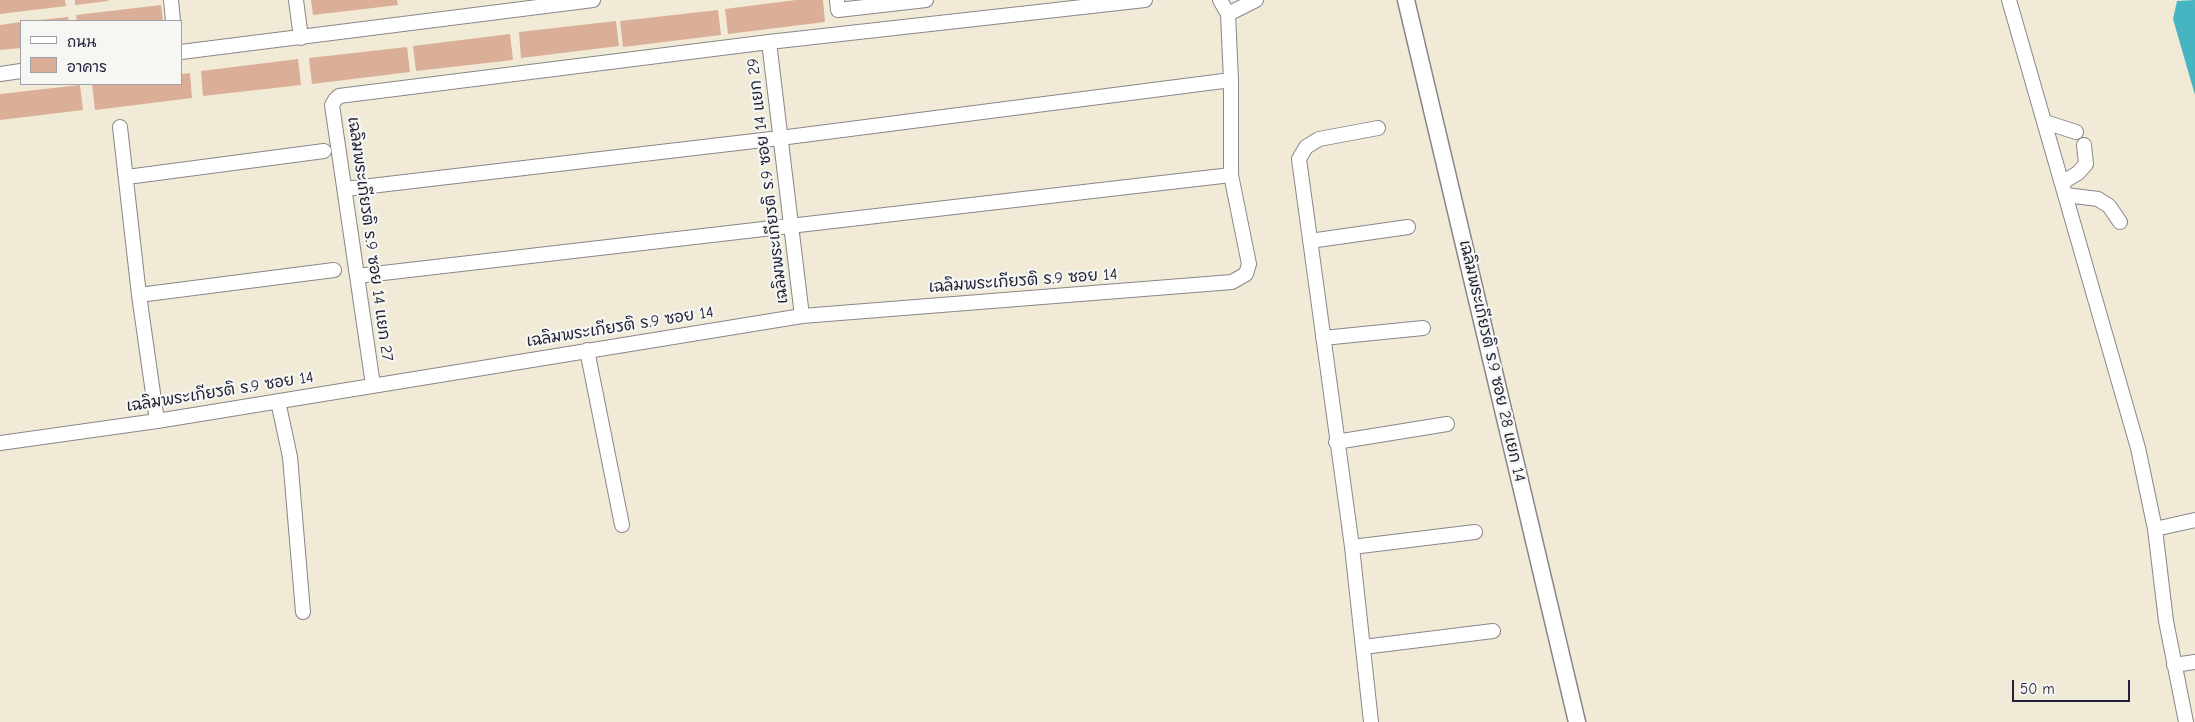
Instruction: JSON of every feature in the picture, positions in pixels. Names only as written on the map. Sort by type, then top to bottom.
[{"type":"street","points":[[171,0],[174,20]]},
{"type":"street","points":[[296,0],[301,38]]},
{"type":"street","points":[[182,52],[593,0]]},
{"type":"street","points":[[837,0],[838,10],[926,0]]},
{"type":"street","points":[[769,42],[1145,0]]},
{"type":"street","points":[[357,276],[1231,175],[1231,80],[1228,14],[1220,0]]},
{"type":"street","points":[[1228,14],[1256,0]]},
{"type":"street","name":"เฉลิมพระเกียรติ ร.9 ซอย 28 แยก 14","points":[[1406,0],[1577,722]]},
{"type":"street","points":[[2010,0],[2138,448],[2155,529],[2166,621],[2186,722]]},
{"type":"street","name":"เฉลิมพระเกียรติ ร.9 ซอย 14 แยก 27","points":[[373,385],[332,105],[339,96],[769,42]]},
{"type":"street","name":"เฉลิมพระเกียรติ ร.9 ซอย 14 แยก 29","points":[[769,42],[802,316]]},
{"type":"street","points":[[0,74],[20,71]]},
{"type":"street","points":[[345,189],[780,138],[1231,80]]},
{"type":"street","points":[[2045,122],[2076,132]]},
{"type":"street","points":[[120,126],[139,295],[157,421]]},
{"type":"street","points":[[1371,722],[1352,546],[1336,442],[1299,159],[1306,147],[1319,139],[1378,128]]},
{"type":"street","points":[[2065,188],[2086,164],[2084,145]]},
{"type":"street","points":[[127,177],[324,151]]},
{"type":"street","name":"เฉลิมพระเกียรติ ร.9 ซอย 14","points":[[0,443],[157,421],[802,316],[1232,282],[1246,274],[1249,264],[1231,175]]},
{"type":"street","points":[[2065,188],[2098,199],[2109,206],[2120,222]]},
{"type":"street","points":[[1310,241],[1408,227]]},
{"type":"street","points":[[139,295],[334,270]]},
{"type":"street","points":[[1323,338],[1423,328]]},
{"type":"street","points":[[587,350],[622,525]]},
{"type":"street","points":[[278,401],[290,457],[303,612]]},
{"type":"street","points":[[1336,442],[1446,424]]},
{"type":"street","points":[[2155,529],[2195,520]]},
{"type":"street","points":[[1352,546],[1475,532]]},
{"type":"street","points":[[1363,648],[1493,630]]},
{"type":"street","points":[[2174,665],[2195,662]]},
{"type":"water","points":[[2195,0],[2195,95],[2173,19],[2177,1]]},
{"type":"building","points":[[0,0],[65,0],[66,6],[0,14]]},
{"type":"building","points":[[75,0],[108,0],[108,1],[75,5]]},
{"type":"building","points":[[311,0],[397,0],[398,5],[313,15]]},
{"type":"building","points":[[796,0],[823,0],[825,22],[728,34],[725,9]]},
{"type":"building","points":[[161,5],[163,20],[77,20],[76,15]]},
{"type":"building","points":[[718,10],[721,35],[623,47],[620,21]]},
{"type":"building","points":[[68,17],[69,20],[39,20]]},
{"type":"building","points":[[616,21],[619,46],[521,58],[519,32]]},
{"type":"building","points":[[20,22],[20,48],[0,50],[0,25]]},
{"type":"building","points":[[510,34],[513,60],[416,71],[413,46]]},
{"type":"building","points":[[407,47],[410,72],[312,84],[309,58]]},
{"type":"building","points":[[298,59],[301,85],[203,96],[201,71]]},
{"type":"building","points":[[190,73],[192,98],[95,110],[92,85],[182,85],[182,74]]},
{"type":"building","points":[[80,85],[83,110],[0,120],[0,94]]}]
